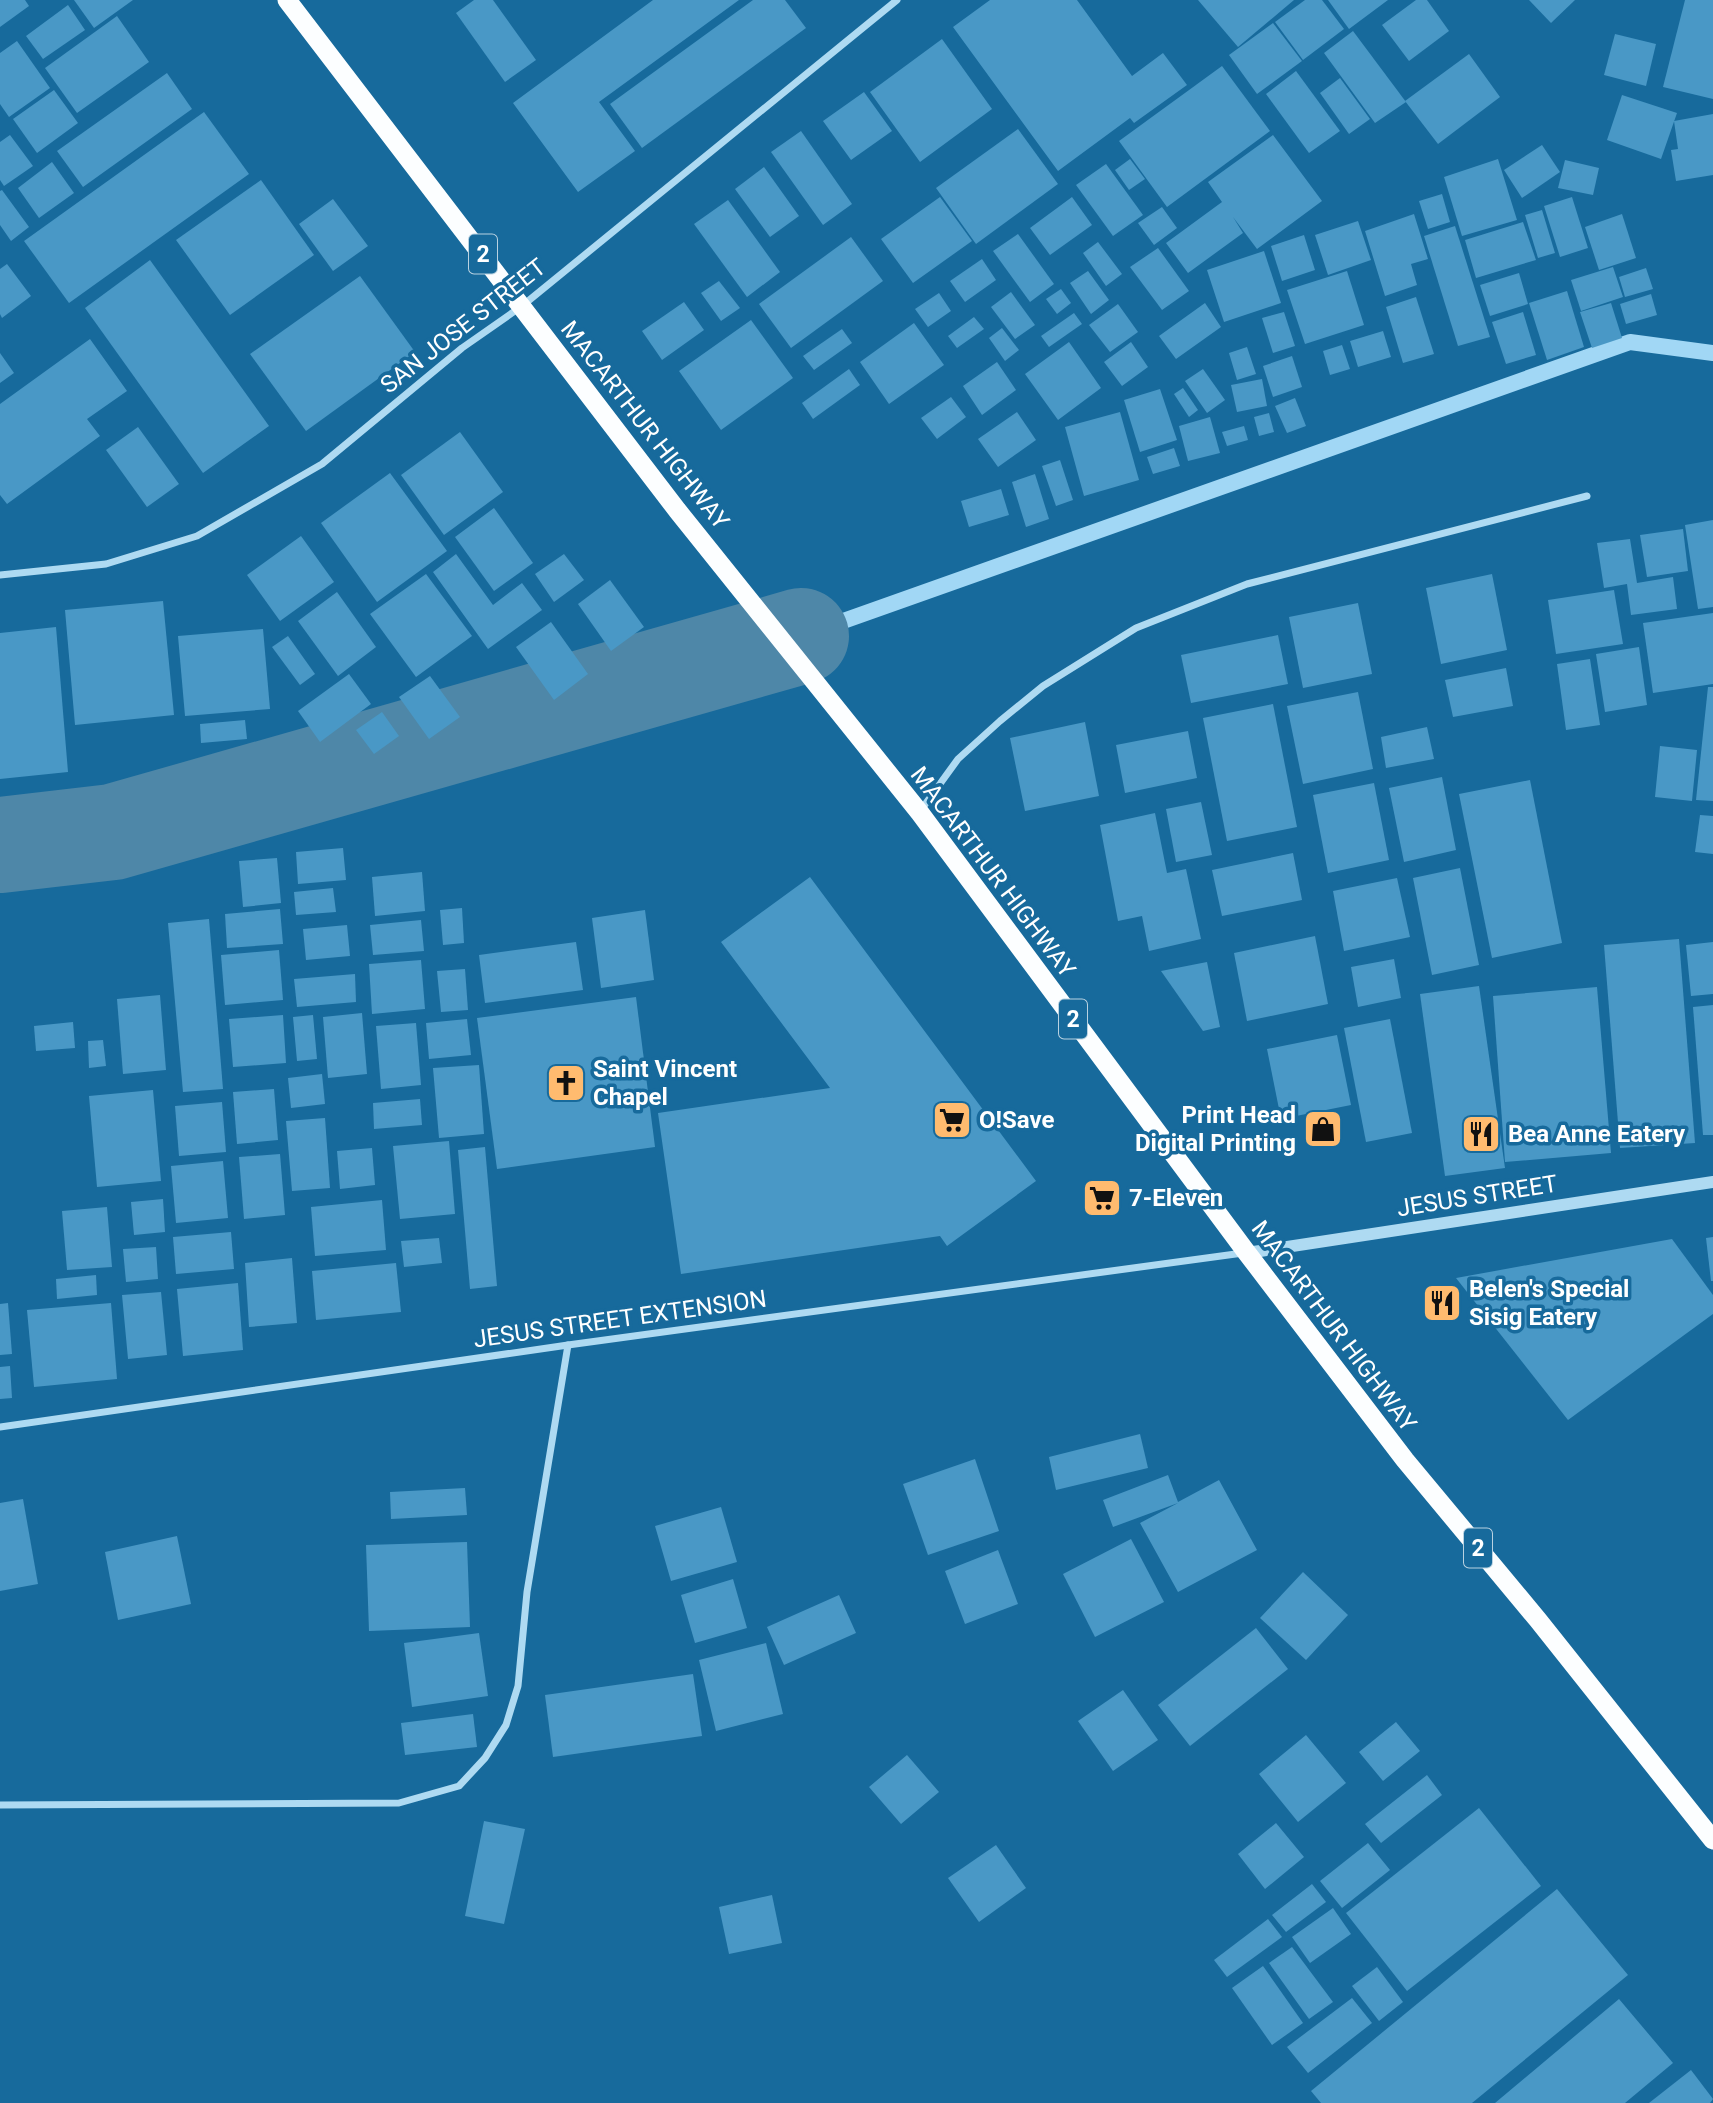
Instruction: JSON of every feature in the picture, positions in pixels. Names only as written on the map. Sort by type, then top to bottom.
[{"type":"highway","name":"MACARTHUR HIGHWAY","points":[[287,0],[677,510],[920,813],[1247,1253],[1405,1460],[1538,1620],[1713,1840]]},
{"type":"street","name":"SAN JOSE STREET","points":[[0,575],[106,564],[197,536],[322,464],[462,348],[522,306],[897,0]]},
{"type":"street","points":[[920,813],[958,759],[1000,721],[1043,687],[1136,628],[1247,584],[1587,496]]},
{"type":"street","name":"JESUS STREET","points":[[1247,1253],[1713,1182]]},
{"type":"street","name":"JESUS STREET EXTENSION","points":[[0,1427],[568,1345],[1247,1253]]},
{"type":"street","points":[[0,1805],[399,1803],[459,1786],[485,1758],[506,1725],[518,1686],[527,1592],[568,1345]]},
{"type":"building","points":[[0,0],[25,0],[29,6],[0,27]]},
{"type":"building","points":[[74,0],[133,0],[94,28]]},
{"type":"building","points":[[474,0],[493,0],[536,60],[505,82],[456,13]]},
{"type":"building","points":[[653,0],[739,0],[599,102],[635,151],[578,192],[513,103]]},
{"type":"building","points":[[753,0],[785,0],[806,28],[642,148],[610,104]]},
{"type":"building","points":[[990,0],[1077,0],[1132,76],[1163,53],[1187,85],[1134,123],[1130,118],[1058,171],[953,27]]},
{"type":"building","points":[[1198,0],[1294,0],[1238,47]]},
{"type":"building","points":[[1305,0],[1322,0],[1344,29],[1303,60],[1275,22]]},
{"type":"building","points":[[1328,0],[1388,0],[1349,29]]},
{"type":"building","points":[[1416,0],[1427,0],[1449,31],[1409,61],[1382,25]]},
{"type":"building","points":[[1529,0],[1575,0],[1551,23]]},
{"type":"building","points":[[1685,0],[1713,0],[1713,99],[1663,87]]},
{"type":"building","points":[[68,5],[85,30],[43,59],[26,36]]},
{"type":"building","points":[[117,16],[149,62],[77,113],[45,68]]},
{"type":"building","points":[[1273,23],[1302,61],[1257,94],[1229,55]]},
{"type":"building","points":[[1353,31],[1406,102],[1375,123],[1324,53]]},
{"type":"building","points":[[1615,34],[1656,44],[1646,86],[1604,75]]},
{"type":"building","points":[[942,39],[992,109],[920,162],[870,92]]},
{"type":"building","points":[[17,41],[50,88],[9,117],[0,104],[0,53]]},
{"type":"building","points":[[1469,54],[1500,97],[1438,144],[1405,101]]},
{"type":"building","points":[[1222,66],[1270,131],[1167,207],[1119,141]]},
{"type":"building","points":[[1296,71],[1340,131],[1309,153],[1266,94]]},
{"type":"building","points":[[167,73],[192,109],[83,187],[57,151]]},
{"type":"building","points":[[1340,78],[1370,119],[1349,134],[1320,93]]},
{"type":"building","points":[[54,90],[78,123],[37,153],[13,119]]},
{"type":"building","points":[[864,92],[892,131],[851,160],[823,121]]},
{"type":"building","points":[[1622,95],[1677,113],[1661,159],[1607,140]]},
{"type":"building","points":[[204,112],[249,174],[69,303],[24,241]]},
{"type":"building","points":[[1713,114],[1713,175],[1676,181],[1671,150],[1678,149],[1674,121]]},
{"type":"building","points":[[1018,129],[1058,184],[976,244],[936,188]]},
{"type":"building","points":[[801,131],[852,204],[823,225],[771,152]]},
{"type":"building","points":[[10,135],[33,166],[4,186],[0,180],[0,142]]},
{"type":"building","points":[[1273,135],[1322,201],[1257,249],[1233,217],[1243,233],[1188,273],[1166,243],[1222,202],[1208,182]]},
{"type":"building","points":[[1542,145],[1560,172],[1522,198],[1504,170]]},
{"type":"building","points":[[1130,159],[1145,179],[1129,190],[1115,170]]},
{"type":"building","points":[[1498,159],[1517,220],[1462,236],[1444,177]]},
{"type":"building","points":[[1565,160],[1599,168],[1593,195],[1558,188]]},
{"type":"building","points":[[52,162],[74,193],[39,218],[18,188]]},
{"type":"building","points":[[1106,164],[1143,215],[1113,236],[1076,185]]},
{"type":"building","points":[[764,167],[799,216],[770,237],[735,189]]},
{"type":"building","points":[[261,180],[314,255],[230,315],[176,240]]},
{"type":"building","points":[[2,190],[29,227],[11,241],[0,225]]},
{"type":"building","points":[[1442,194],[1450,222],[1428,229],[1419,201]]},
{"type":"building","points":[[940,197],[972,241],[913,283],[881,239]]},
{"type":"building","points":[[1072,197],[1092,225],[1050,255],[1030,228]]},
{"type":"building","points":[[1572,197],[1588,248],[1560,257],[1544,206]]},
{"type":"building","points":[[333,199],[368,246],[333,271],[299,224]]},
{"type":"building","points":[[728,200],[780,272],[747,297],[694,224]]},
{"type":"building","points":[[1162,207],[1177,228],[1154,245],[1138,223]]},
{"type":"building","points":[[1542,210],[1555,253],[1538,258],[1525,215]]},
{"type":"building","points":[[1414,214],[1428,259],[1411,264],[1417,285],[1385,296],[1365,231]]},
{"type":"building","points":[[1622,214],[1636,258],[1599,270],[1585,227]]},
{"type":"building","points":[[1358,221],[1371,260],[1328,275],[1315,235]]},
{"type":"building","points":[[1523,222],[1536,260],[1476,278],[1465,240]]},
{"type":"building","points":[[1455,226],[1490,337],[1458,346],[1424,236]]},
{"type":"building","points":[[1018,234],[1054,284],[1030,302],[993,251]]},
{"type":"building","points":[[1304,235],[1315,270],[1282,281],[1271,246]]},
{"type":"building","points":[[851,237],[883,281],[791,348],[759,304]]},
{"type":"building","points":[[1098,242],[1122,274],[1106,286],[1083,253]]},
{"type":"building","points":[[1158,248],[1189,291],[1162,310],[1130,267]]},
{"type":"building","points":[[1264,251],[1281,303],[1224,322],[1207,270]]},
{"type":"building","points":[[982,259],[996,280],[965,302],[950,281]]},
{"type":"building","points":[[150,260],[269,426],[203,473],[85,308]]},
{"type":"building","points":[[7,264],[31,296],[2,318],[0,269]]},
{"type":"building","points":[[1613,267],[1623,297],[1581,311],[1571,280]]},
{"type":"building","points":[[1646,268],[1653,289],[1625,297],[1619,277]]},
{"type":"building","points":[[1088,271],[1109,300],[1091,314],[1070,283]]},
{"type":"building","points":[[1347,271],[1364,325],[1305,344],[1287,290]]},
{"type":"building","points":[[1519,273],[1528,304],[1490,316],[1480,285]]},
{"type":"building","points":[[360,276],[415,352],[306,431],[250,354]]},
{"type":"building","points":[[719,281],[740,308],[721,321],[701,293]]},
{"type":"building","points":[[1061,289],[1071,303],[1057,314],[1046,299]]},
{"type":"building","points":[[1567,291],[1584,347],[1547,360],[1529,303]]},
{"type":"building","points":[[1011,292],[1035,325],[1015,339],[991,307]]},
{"type":"building","points":[[939,293],[951,311],[928,327],[915,309]]},
{"type":"building","points":[[1651,294],[1657,315],[1626,324],[1620,304]]},
{"type":"building","points":[[1416,297],[1434,354],[1403,363],[1386,307]]},
{"type":"building","points":[[684,302],[704,330],[662,360],[642,331]]},
{"type":"building","points":[[1205,303],[1221,327],[1176,359],[1159,336]]},
{"type":"building","points":[[1611,303],[1622,338],[1592,348],[1580,312]]},
{"type":"building","points":[[1118,304],[1138,332],[1110,352],[1089,325]]},
{"type":"building","points":[[1284,312],[1295,346],[1273,353],[1262,318]]},
{"type":"building","points":[[1523,312],[1536,355],[1506,364],[1492,322]]},
{"type":"building","points":[[1074,313],[1082,324],[1049,347],[1041,336]]},
{"type":"building","points":[[974,317],[984,329],[957,348],[948,336]]},
{"type":"building","points":[[751,320],[793,378],[721,430],[679,371]]},
{"type":"building","points":[[914,323],[944,365],[889,404],[860,362]]},
{"type":"building","points":[[1002,328],[1019,350],[1005,361],[989,338]]},
{"type":"building","points":[[842,329],[852,343],[814,370],[803,356]]},
{"type":"building","points":[[1383,331],[1391,357],[1358,367],[1350,341]]},
{"type":"building","points":[[90,339],[127,391],[87,419],[100,436],[7,504],[0,495],[0,404]]},
{"type":"building","points":[[1069,342],[1101,388],[1058,420],[1025,374]]},
{"type":"building","points":[[1131,342],[1148,367],[1122,386],[1104,362]]},
{"type":"building","points":[[1342,345],[1350,369],[1330,375],[1323,351]]},
{"type":"building","points":[[1247,347],[1256,374],[1237,380],[1229,353]]},
{"type":"building","points":[[0,353],[14,373],[0,383]]},
{"type":"building","points":[[1292,356],[1302,387],[1273,397],[1263,366]]},
{"type":"building","points":[[997,362],[1016,390],[982,415],[963,386]]},
{"type":"building","points":[[849,369],[860,385],[813,419],[802,403]]},
{"type":"building","points":[[1203,369],[1225,400],[1207,413],[1185,381]]},
{"type":"building","points":[[1262,379],[1267,406],[1237,412],[1231,385]]},
{"type":"building","points":[[1183,388],[1198,410],[1189,417],[1174,394]]},
{"type":"building","points":[[1160,389],[1177,440],[1140,452],[1124,400]]},
{"type":"building","points":[[951,397],[966,417],[937,439],[921,418]]},
{"type":"building","points":[[1295,398],[1306,426],[1287,433],[1275,406]]},
{"type":"building","points":[[1017,412],[1036,440],[998,467],[978,439]]},
{"type":"building","points":[[1120,412],[1139,480],[1084,496],[1065,427]]},
{"type":"building","points":[[1269,413],[1274,432],[1259,436],[1254,417]]},
{"type":"building","points":[[1210,417],[1220,453],[1188,461],[1179,426]]},
{"type":"building","points":[[1244,426],[1248,440],[1227,446],[1222,432]]},
{"type":"building","points":[[138,427],[179,484],[147,507],[106,450]]},
{"type":"building","points":[[460,432],[503,492],[444,535],[401,475]]},
{"type":"building","points":[[1174,448],[1180,466],[1153,474],[1147,457]]},
{"type":"building","points":[[1060,460],[1073,500],[1056,506],[1042,466]]},
{"type":"building","points":[[390,473],[447,551],[377,602],[321,523]]},
{"type":"building","points":[[1035,474],[1049,519],[1026,527],[1012,482]]},
{"type":"building","points":[[1001,489],[1009,515],[969,527],[961,501]]},
{"type":"building","points":[[494,508],[533,563],[494,591],[455,537]]},
{"type":"building","points":[[1713,520],[1713,607],[1698,609],[1685,525]]},
{"type":"building","points":[[1683,529],[1688,571],[1647,577],[1640,535]]},
{"type":"building","points":[[301,536],[334,582],[280,621],[247,575]]},
{"type":"building","points":[[1630,539],[1637,583],[1673,577],[1677,609],[1631,615],[1627,584],[1604,588],[1597,543]]},
{"type":"building","points":[[456,554],[493,605],[522,583],[542,610],[488,649],[433,572]]},
{"type":"building","points":[[564,554],[584,580],[554,602],[535,574]]},
{"type":"building","points":[[426,574],[472,636],[416,677],[370,614]]},
{"type":"building","points":[[1492,574],[1507,650],[1441,664],[1426,588]]},
{"type":"building","points":[[610,580],[644,627],[611,651],[578,604]]},
{"type":"building","points":[[1614,590],[1623,644],[1556,654],[1548,600]]},
{"type":"building","points":[[337,592],[376,647],[338,676],[298,621]]},
{"type":"building","points":[[163,601],[174,715],[75,725],[65,610]]},
{"type":"building","points":[[1358,603],[1372,674],[1303,688],[1289,617]]},
{"type":"building","points":[[1713,613],[1713,684],[1653,693],[1643,623]]},
{"type":"building","points":[[551,622],[588,674],[554,700],[516,647]]},
{"type":"building","points":[[56,627],[68,772],[0,779],[0,633]]},
{"type":"building","points":[[263,629],[270,709],[185,716],[178,636]]},
{"type":"building","points":[[1278,635],[1288,684],[1191,703],[1181,655]]},
{"type":"building","points":[[288,636],[315,674],[300,685],[272,647]]},
{"type":"building","points":[[1639,647],[1647,705],[1605,712],[1596,654]]},
{"type":"building","points":[[1590,659],[1600,725],[1566,730],[1557,664]]},
{"type":"building","points":[[1506,668],[1513,706],[1453,717],[1445,680]]},
{"type":"building","points":[[349,674],[371,704],[320,742],[298,711]]},
{"type":"building","points":[[430,676],[460,717],[429,739],[399,697]]},
{"type":"building","points":[[1708,687],[1713,687],[1713,801],[1696,800]]},
{"type":"building","points":[[1358,692],[1373,769],[1303,784],[1287,706]]},
{"type":"building","points":[[1273,704],[1297,827],[1227,841],[1203,718]]},
{"type":"building","points":[[382,712],[399,736],[374,754],[356,730]]},
{"type":"building","points":[[245,720],[247,739],[201,743],[200,724]]},
{"type":"building","points":[[1085,722],[1099,796],[1025,811],[1010,738]]},
{"type":"building","points":[[1427,727],[1434,759],[1386,768],[1381,737]]},
{"type":"building","points":[[1188,731],[1197,778],[1125,793],[1116,745]]},
{"type":"building","points":[[1660,746],[1697,750],[1692,801],[1655,797]]},
{"type":"building","points":[[1442,777],[1456,850],[1404,862],[1389,788]]},
{"type":"building","points":[[1530,780],[1562,943],[1492,958],[1459,794]]},
{"type":"building","points":[[1374,783],[1389,860],[1328,873],[1313,795]]},
{"type":"building","points":[[1201,802],[1212,855],[1176,862],[1166,809]]},
{"type":"building","points":[[1155,813],[1167,873],[1186,869],[1201,939],[1149,951],[1142,916],[1118,921],[1100,825]]},
{"type":"building","points":[[1700,815],[1713,816],[1713,854],[1695,852]]},
{"type":"building","points":[[343,848],[346,880],[298,884],[296,852]]},
{"type":"building","points":[[1293,853],[1302,900],[1222,916],[1212,870]]},
{"type":"building","points":[[277,858],[281,903],[243,907],[239,861]]},
{"type":"building","points":[[1460,868],[1479,965],[1432,975],[1413,878]]},
{"type":"building","points":[[422,872],[425,911],[375,916],[372,877]]},
{"type":"building","points":[[810,877],[1036,1181],[947,1246],[940,1236],[681,1274],[658,1113],[830,1088],[721,942]]},
{"type":"building","points":[[1397,878],[1410,937],[1344,951],[1333,891]]},
{"type":"building","points":[[333,888],[336,912],[296,915],[294,892]]},
{"type":"building","points":[[462,908],[464,943],[443,945],[440,910]]},
{"type":"building","points":[[280,909],[283,944],[227,948],[225,914]]},
{"type":"building","points":[[645,910],[654,980],[601,988],[592,918]]},
{"type":"building","points":[[209,919],[223,1089],[183,1092],[168,923]]},
{"type":"building","points":[[421,920],[424,951],[373,955],[370,925]]},
{"type":"building","points":[[347,925],[350,956],[306,960],[303,929]]},
{"type":"building","points":[[1315,936],[1328,1004],[1247,1021],[1234,953]]},
{"type":"building","points":[[1679,939],[1695,1143],[1620,1148],[1604,945]]},
{"type":"building","points":[[576,942],[583,990],[485,1003],[479,955]]},
{"type":"building","points":[[1713,942],[1713,994],[1691,996],[1686,945]]},
{"type":"building","points":[[279,950],[283,1000],[225,1005],[221,955]]},
{"type":"building","points":[[1394,959],[1401,998],[1358,1007],[1351,967]]},
{"type":"building","points":[[421,960],[425,1009],[372,1014],[369,964]]},
{"type":"building","points":[[1207,962],[1220,1027],[1203,1031],[1161,971]]},
{"type":"building","points":[[465,969],[468,1010],[441,1012],[437,971]]},
{"type":"building","points":[[355,974],[356,1002],[297,1007],[294,979]]},
{"type":"building","points":[[1479,986],[1505,1168],[1445,1176],[1420,994]]},
{"type":"building","points":[[1597,987],[1611,1153],[1505,1162],[1493,996]]},
{"type":"building","points":[[160,995],[166,1070],[123,1074],[117,999]]},
{"type":"building","name":"Saint Vincent Chapel","points":[[636,997],[655,1147],[497,1169],[477,1018]]},
{"type":"building","points":[[1713,1005],[1713,1135],[1703,1135],[1693,1007]]},
{"type":"building","points":[[362,1013],[367,1074],[328,1078],[323,1017]]},
{"type":"building","points":[[283,1015],[286,1063],[233,1067],[229,1019]]},
{"type":"building","points":[[313,1015],[317,1059],[297,1061],[293,1017]]},
{"type":"building","points":[[467,1019],[471,1055],[429,1059],[426,1023]]},
{"type":"building","points":[[1390,1019],[1412,1133],[1366,1142],[1344,1028]]},
{"type":"building","points":[[73,1022],[75,1048],[36,1051],[34,1026]]},
{"type":"building","points":[[416,1023],[421,1085],[381,1089],[376,1026]]},
{"type":"building","points":[[1337,1035],[1351,1105],[1281,1119],[1267,1049]]},
{"type":"building","points":[[103,1040],[106,1066],[89,1068],[88,1041]]},
{"type":"building","points":[[479,1065],[484,1134],[439,1138],[433,1068]]},
{"type":"building","points":[[322,1074],[325,1104],[291,1108],[288,1078]]},
{"type":"building","points":[[274,1089],[278,1140],[237,1144],[233,1092]]},
{"type":"building","points":[[153,1090],[161,1181],[97,1187],[89,1096]]},
{"type":"building","points":[[420,1099],[422,1125],[374,1129],[373,1103]]},
{"type":"building","points":[[222,1102],[226,1152],[179,1156],[175,1106]]},
{"type":"building","points":[[325,1118],[330,1188],[292,1191],[286,1121]]},
{"type":"building","points":[[449,1141],[455,1214],[400,1219],[393,1146]]},
{"type":"building","points":[[485,1147],[497,1286],[470,1289],[458,1150]]},
{"type":"building","points":[[372,1148],[375,1185],[340,1189],[337,1151]]},
{"type":"building","points":[[280,1154],[285,1215],[244,1219],[239,1157]]},
{"type":"building","points":[[223,1161],[228,1218],[176,1223],[171,1166]]},
{"type":"building","points":[[163,1199],[165,1232],[134,1235],[131,1202]]},
{"type":"building","points":[[382,1200],[386,1250],[315,1256],[311,1207]]},
{"type":"building","points":[[107,1207],[112,1267],[67,1270],[62,1211]]},
{"type":"building","points":[[231,1232],[234,1269],[176,1274],[173,1237]]},
{"type":"building","points":[[1713,1237],[1713,1281],[1711,1281],[1706,1238]]},
{"type":"building","points":[[439,1238],[442,1263],[404,1267],[401,1241]]},
{"type":"building","points":[[1672,1239],[1713,1295],[1713,1314],[1568,1420],[1456,1278]]},
{"type":"building","points":[[156,1247],[158,1279],[126,1282],[123,1249]]},
{"type":"building","points":[[292,1258],[297,1323],[249,1327],[245,1263]]},
{"type":"building","points":[[396,1263],[401,1312],[316,1320],[312,1271]]},
{"type":"building","points":[[96,1275],[97,1295],[57,1299],[56,1279]]},
{"type":"building","points":[[238,1283],[243,1350],[183,1356],[177,1289]]},
{"type":"building","points":[[161,1292],[167,1355],[128,1359],[122,1295]]},
{"type":"building","points":[[8,1303],[12,1354],[0,1355],[0,1304]]},
{"type":"building","points":[[111,1303],[117,1379],[34,1387],[27,1310]]},
{"type":"building","points":[[10,1366],[12,1398],[0,1399],[0,1367]]},
{"type":"building","points":[[1140,1434],[1148,1468],[1056,1490],[1049,1457]]},
{"type":"building","points":[[975,1459],[999,1531],[928,1555],[903,1484]]},
{"type":"building","points":[[1168,1475],[1178,1502],[1219,1480],[1257,1550],[1178,1592],[1140,1523],[1178,1503],[1113,1527],[1103,1500]]},
{"type":"building","points":[[465,1488],[467,1515],[391,1519],[390,1492]]},
{"type":"building","points":[[23,1499],[38,1584],[0,1591],[0,1503]]},
{"type":"building","points":[[721,1507],[737,1562],[671,1581],[655,1526]]},
{"type":"building","points":[[177,1536],[191,1604],[118,1620],[105,1552]]},
{"type":"building","points":[[1131,1539],[1164,1602],[1095,1637],[1063,1574]]},
{"type":"building","points":[[467,1542],[470,1627],[369,1631],[366,1545]]},
{"type":"building","points":[[998,1550],[1018,1604],[965,1624],[945,1571]]},
{"type":"building","points":[[1303,1572],[1348,1615],[1306,1660],[1260,1618]]},
{"type":"building","points":[[733,1579],[747,1628],[695,1643],[681,1595]]},
{"type":"building","points":[[839,1595],[856,1633],[784,1665],[767,1627]]},
{"type":"building","points":[[1256,1628],[1288,1669],[1190,1746],[1158,1705]]},
{"type":"building","points":[[479,1633],[488,1696],[412,1707],[404,1643]]},
{"type":"building","points":[[766,1643],[783,1714],[716,1731],[699,1660]]},
{"type":"building","points":[[693,1674],[702,1736],[553,1757],[545,1695]]},
{"type":"building","points":[[1123,1690],[1158,1740],[1113,1771],[1078,1721]]},
{"type":"building","points":[[473,1714],[477,1747],[405,1755],[401,1723]]},
{"type":"building","points":[[1396,1722],[1420,1751],[1383,1781],[1359,1752]]},
{"type":"building","points":[[1306,1735],[1346,1783],[1298,1822],[1259,1774]]},
{"type":"building","points":[[907,1755],[939,1792],[901,1824],[869,1787]]},
{"type":"building","points":[[1427,1775],[1442,1795],[1381,1843],[1365,1824]]},
{"type":"building","points":[[1479,1808],[1541,1886],[1407,1991],[1346,1913]]},
{"type":"building","points":[[484,1821],[525,1829],[504,1924],[465,1916]]},
{"type":"building","points":[[1276,1823],[1304,1857],[1265,1889],[1238,1854]]},
{"type":"building","points":[[1368,1843],[1390,1870],[1342,1908],[1320,1881]]},
{"type":"building","points":[[996,1845],[1026,1888],[979,1922],[948,1878]]},
{"type":"building","points":[[1312,1884],[1326,1902],[1286,1932],[1272,1915]]},
{"type":"building","points":[[1557,1889],[1628,1975],[1472,2103],[1321,2103],[1311,2091]]},
{"type":"building","points":[[772,1895],[782,1943],[729,1954],[719,1907]]},
{"type":"building","points":[[1333,1908],[1351,1934],[1310,1963],[1292,1937]]},
{"type":"building","points":[[1268,1919],[1282,1937],[1227,1977],[1214,1960]]},
{"type":"building","points":[[1292,1947],[1333,2002],[1309,2019],[1269,1963]]},
{"type":"building","points":[[1263,1966],[1303,2023],[1272,2045],[1232,1988]]},
{"type":"building","points":[[1377,1967],[1403,2002],[1379,2021],[1352,1986]]},
{"type":"building","points":[[1352,1998],[1372,2023],[1308,2073],[1287,2047]]},
{"type":"building","points":[[1619,1999],[1673,2063],[1625,2103],[1495,2103]]},
{"type":"building","points":[[1691,2070],[1713,2099],[1710,2103],[1649,2103]]},
{"type":"waterway","points":[[801,636],[1630,342],[1713,353]]},
{"type":"waterway","points":[[0,845],[113,832],[801,636]]},
{"type":"place","name":"Saint Vincent Chapel","points":[[566,1083]]},
{"type":"place","name":"O!Save","points":[[952,1120]]},
{"type":"place","name":"Print Head Digital Printing","points":[[1323,1129]]},
{"type":"place","name":"Bea Anne Eatery","points":[[1481,1134]]},
{"type":"place","name":"7-Eleven","points":[[1102,1198]]},
{"type":"place","name":"Belen's Special Sisig Eatery","points":[[1442,1303]]}]
